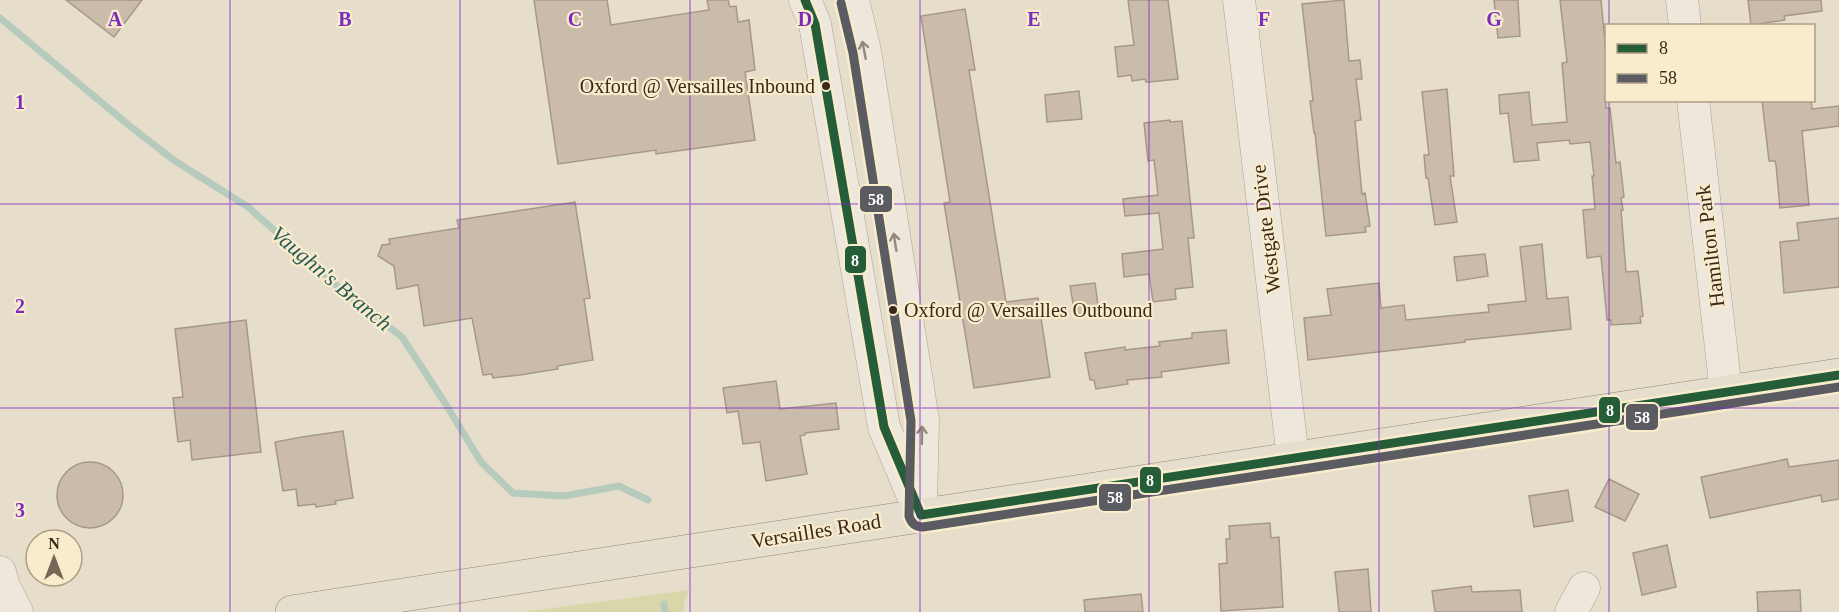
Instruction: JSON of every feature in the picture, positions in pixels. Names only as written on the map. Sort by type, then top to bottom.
[{"type":"main road","name":"Versailles Road","points":[[292,612],[1839,375]]},
{"type":"street","points":[[804,0],[815,24],[884,427],[921,515]]},
{"type":"street","points":[[853,0],[865,51],[922,420],[921,515]]},
{"type":"street","name":"Westgate Drive","points":[[1239,0],[1293,458]]},
{"type":"street","points":[[1682,0],[1684,24]]},
{"type":"street","name":"Hamilton Park","points":[[1693,102],[1726,392]]},
{"type":"street","points":[[0,572],[4,587],[17,612]]},
{"type":"green space","points":[[689,590],[684,603],[684,612],[523,612]]},
{"type":"building","points":[[66,0],[142,0],[114,37]]},
{"type":"building","points":[[534,0],[607,0],[611,25],[709,10],[707,0],[728,0],[730,7],[736,6],[738,22],[749,20],[755,70],[745,72],[755,140],[656,154],[656,150],[558,164]]},
{"type":"building","points":[[1128,0],[1168,0],[1178,79],[1146,82],[1145,79],[1132,81],[1131,75],[1118,77],[1115,47],[1134,45]]},
{"type":"building","points":[[1344,0],[1349,61],[1360,60],[1362,79],[1356,79],[1361,120],[1355,121],[1362,194],[1365,193],[1370,226],[1365,227],[1366,232],[1326,236],[1310,101],[1313,101],[1302,4]]},
{"type":"building","points":[[1494,0],[1518,0],[1520,36],[1498,38]]},
{"type":"building","points":[[1560,0],[1601,0],[1605,42],[1605,102],[1606,108],[1610,108],[1616,163],[1620,162],[1624,197],[1621,198],[1623,210],[1621,210],[1626,272],[1638,271],[1643,316],[1640,317],[1641,323],[1611,325],[1611,320],[1607,320],[1601,256],[1587,258],[1583,210],[1595,209],[1590,142],[1570,144],[1569,140],[1537,143],[1539,160],[1514,162],[1508,113],[1500,114],[1499,95],[1529,92],[1532,125],[1567,122],[1562,63],[1567,62]]},
{"type":"building","points":[[1748,0],[1821,0],[1822,11],[1784,16],[1785,20],[1751,24]]},
{"type":"building","points":[[965,9],[975,70],[969,70],[1006,302],[1038,298],[1050,377],[974,388],[944,203],[950,202],[921,16]]},
{"type":"building","points":[[1447,89],[1454,176],[1450,176],[1457,222],[1435,225],[1428,178],[1426,178],[1424,155],[1429,155],[1422,92]]},
{"type":"building","points":[[1079,91],[1082,119],[1047,122],[1045,95]]},
{"type":"building","points":[[1762,102],[1811,102],[1812,109],[1839,106],[1839,126],[1802,131],[1809,205],[1780,208],[1776,165],[1775,161],[1769,161]]},
{"type":"building","points":[[1170,120],[1170,122],[1182,121],[1194,238],[1188,238],[1193,287],[1175,289],[1176,299],[1153,302],[1149,274],[1124,277],[1122,254],[1163,249],[1159,213],[1125,216],[1123,199],[1158,195],[1154,160],[1148,161],[1144,123]]},
{"type":"building","points":[[575,202],[590,298],[584,299],[593,360],[520,375],[493,378],[492,374],[483,375],[472,318],[424,326],[418,285],[397,289],[394,266],[378,256],[382,245],[390,244],[389,239],[459,228],[457,220]]},
{"type":"building","points":[[1839,218],[1839,287],[1784,293],[1780,242],[1799,240],[1797,223]]},
{"type":"building","points":[[1542,244],[1547,299],[1568,297],[1571,329],[1308,360],[1304,318],[1331,315],[1327,289],[1379,283],[1381,308],[1404,305],[1406,320],[1489,312],[1488,305],[1526,301],[1520,247]]},
{"type":"building","points":[[1485,254],[1488,276],[1457,281],[1454,257]]},
{"type":"building","points":[[1095,283],[1099,312],[1075,315],[1070,286]]},
{"type":"building","points":[[246,320],[261,452],[192,460],[190,440],[178,442],[173,398],[183,397],[175,329]]},
{"type":"building","points":[[1226,330],[1229,363],[1161,372],[1162,377],[1127,380],[1128,384],[1096,389],[1094,380],[1090,380],[1085,353],[1125,347],[1125,350],[1160,346],[1159,342],[1192,338],[1192,333]]},
{"type":"building","points":[[776,381],[780,409],[836,403],[839,429],[805,433],[800,436],[807,474],[766,481],[760,442],[743,444],[738,411],[727,413],[723,388]]},
{"type":"building","points":[[343,431],[353,498],[335,501],[336,504],[316,507],[315,504],[298,506],[296,489],[283,491],[275,442]]},
{"type":"building","points":[[1787,459],[1789,467],[1839,460],[1839,499],[1822,502],[1821,495],[1710,518],[1701,477]]},
{"type":"building","points":[[84,462],[103,464],[114,471],[123,489],[121,508],[114,519],[96,528],[77,526],[66,519],[57,501],[59,482],[66,471]]},
{"type":"building","points":[[1609,479],[1639,494],[1625,521],[1595,507]]},
{"type":"building","points":[[1568,490],[1573,521],[1534,527],[1529,496]]},
{"type":"building","points":[[1270,523],[1271,538],[1279,537],[1283,607],[1221,611],[1219,564],[1227,563],[1226,539],[1230,539],[1229,526]]},
{"type":"building","points":[[1667,545],[1676,587],[1642,595],[1633,553]]},
{"type":"building","points":[[1368,569],[1371,612],[1339,612],[1335,572]]},
{"type":"building","points":[[1471,586],[1472,592],[1520,590],[1522,612],[1435,612],[1432,591]]},
{"type":"building","points":[[1800,590],[1801,612],[1758,612],[1757,592]]},
{"type":"building","points":[[1141,594],[1143,612],[1085,612],[1084,600]]},
{"type":"waterway","name":"Vaughn's Branch","points":[[0,18],[175,161],[248,207],[343,291],[402,337],[481,462],[513,493],[564,496],[619,486],[648,500]]},
{"type":"waterway","name":"Vaughn's Branch","points":[[664,604],[665,612]]},
{"type":"transit line","name":"8","points":[[805,0],[815,24],[884,427],[921,515]]},
{"type":"transit line","name":"58","points":[[841,3],[853,53],[911,421],[909,516],[912,523],[918,526],[1839,387]]},
{"type":"transit line","name":"8","points":[[921,515],[1839,375]]},
{"type":"place","name":"Oxford @ Versailles Inbound","points":[[826,86]]},
{"type":"place","name":"Oxford @ Versailles Outbound","points":[[893,310]]}]
